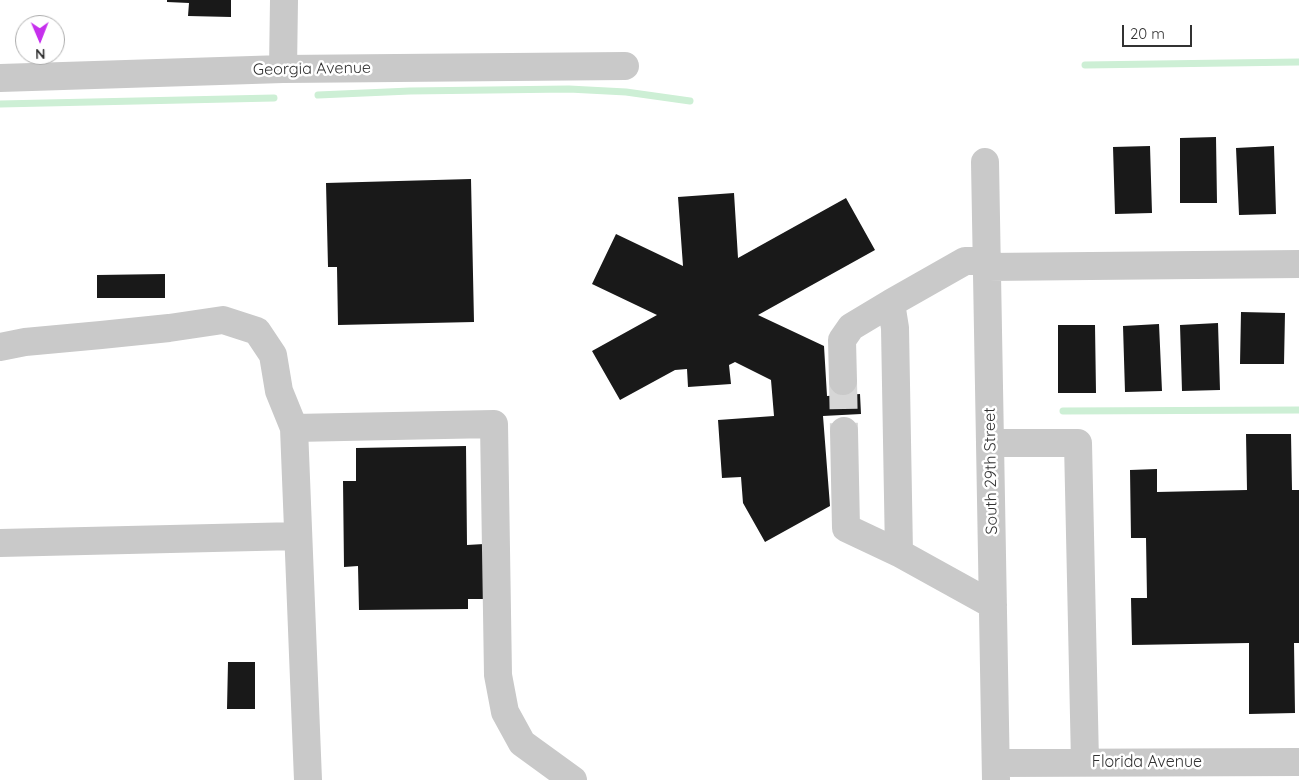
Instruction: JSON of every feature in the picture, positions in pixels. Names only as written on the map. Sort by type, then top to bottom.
[{"type":"street","points":[[283,69],[284,0]]},
{"type":"street","name":"Georgia Avenue","points":[[0,78],[283,69],[625,66]]},
{"type":"street","name":"South 29th Street","points":[[985,162],[996,771]]},
{"type":"street","points":[[843,381],[842,340],[851,327],[965,261],[987,264],[1299,264]]},
{"type":"street","points":[[891,303],[895,328],[899,553]]},
{"type":"street","points":[[0,347],[25,342],[120,333],[223,320],[257,330],[272,355],[279,391],[294,428],[308,780]]},
{"type":"street","points":[[294,428],[494,424],[498,675],[505,712],[522,742],[573,780]]},
{"type":"street","points":[[844,431],[846,528],[899,553],[993,605]]},
{"type":"street","points":[[990,444],[1078,443],[1085,762]]},
{"type":"street","points":[[0,543],[298,536]]},
{"type":"street","name":"Florida Avenue","points":[[996,771],[1085,762],[1299,762]]},
{"type":"building","points":[[167,0],[231,0],[231,17],[188,16],[189,3],[167,2]]},
{"type":"building","points":[[1216,137],[1217,203],[1180,203],[1180,138]]},
{"type":"building","points":[[1150,146],[1152,213],[1115,214],[1113,147]]},
{"type":"building","points":[[1274,146],[1276,214],[1239,215],[1236,148]]},
{"type":"building","points":[[471,179],[474,322],[338,325],[337,267],[328,267],[326,183]]},
{"type":"building","points":[[734,193],[738,258],[846,198],[875,250],[758,315],[824,346],[827,396],[860,394],[861,414],[823,416],[830,506],[765,542],[743,503],[741,477],[722,478],[718,420],[774,416],[771,380],[735,362],[729,365],[731,384],[688,387],[687,369],[675,370],[620,400],[592,351],[657,315],[592,284],[616,234],[683,266],[678,197]]},
{"type":"building","points":[[165,274],[165,298],[97,298],[97,275]]},
{"type":"building","points":[[1241,312],[1285,313],[1284,364],[1240,364]]},
{"type":"building","points":[[1218,323],[1220,390],[1182,391],[1180,325]]},
{"type":"building","points":[[1159,324],[1162,391],[1125,392],[1123,326]]},
{"type":"building","points":[[1058,325],[1095,325],[1096,393],[1058,393]]},
{"type":"building","points":[[1246,434],[1291,434],[1292,490],[1299,490],[1299,643],[1294,643],[1295,713],[1249,714],[1249,643],[1132,645],[1131,598],[1147,598],[1146,538],[1131,538],[1130,470],[1157,469],[1157,492],[1247,490]]},
{"type":"building","points":[[466,446],[467,545],[484,544],[485,599],[468,599],[468,609],[359,610],[358,566],[344,567],[343,481],[356,481],[356,448]]},
{"type":"building","points":[[228,662],[255,662],[255,709],[227,709]]},
{"type":"waterway","points":[[1085,65],[1299,62]]},
{"type":"waterway","points":[[318,95],[410,91],[569,89],[626,92],[690,101]]},
{"type":"waterway","points":[[0,104],[274,98]]},
{"type":"waterway","points":[[1063,411],[1299,410]]},
{"type":"tunnel","points":[[843,381],[844,431]]}]
